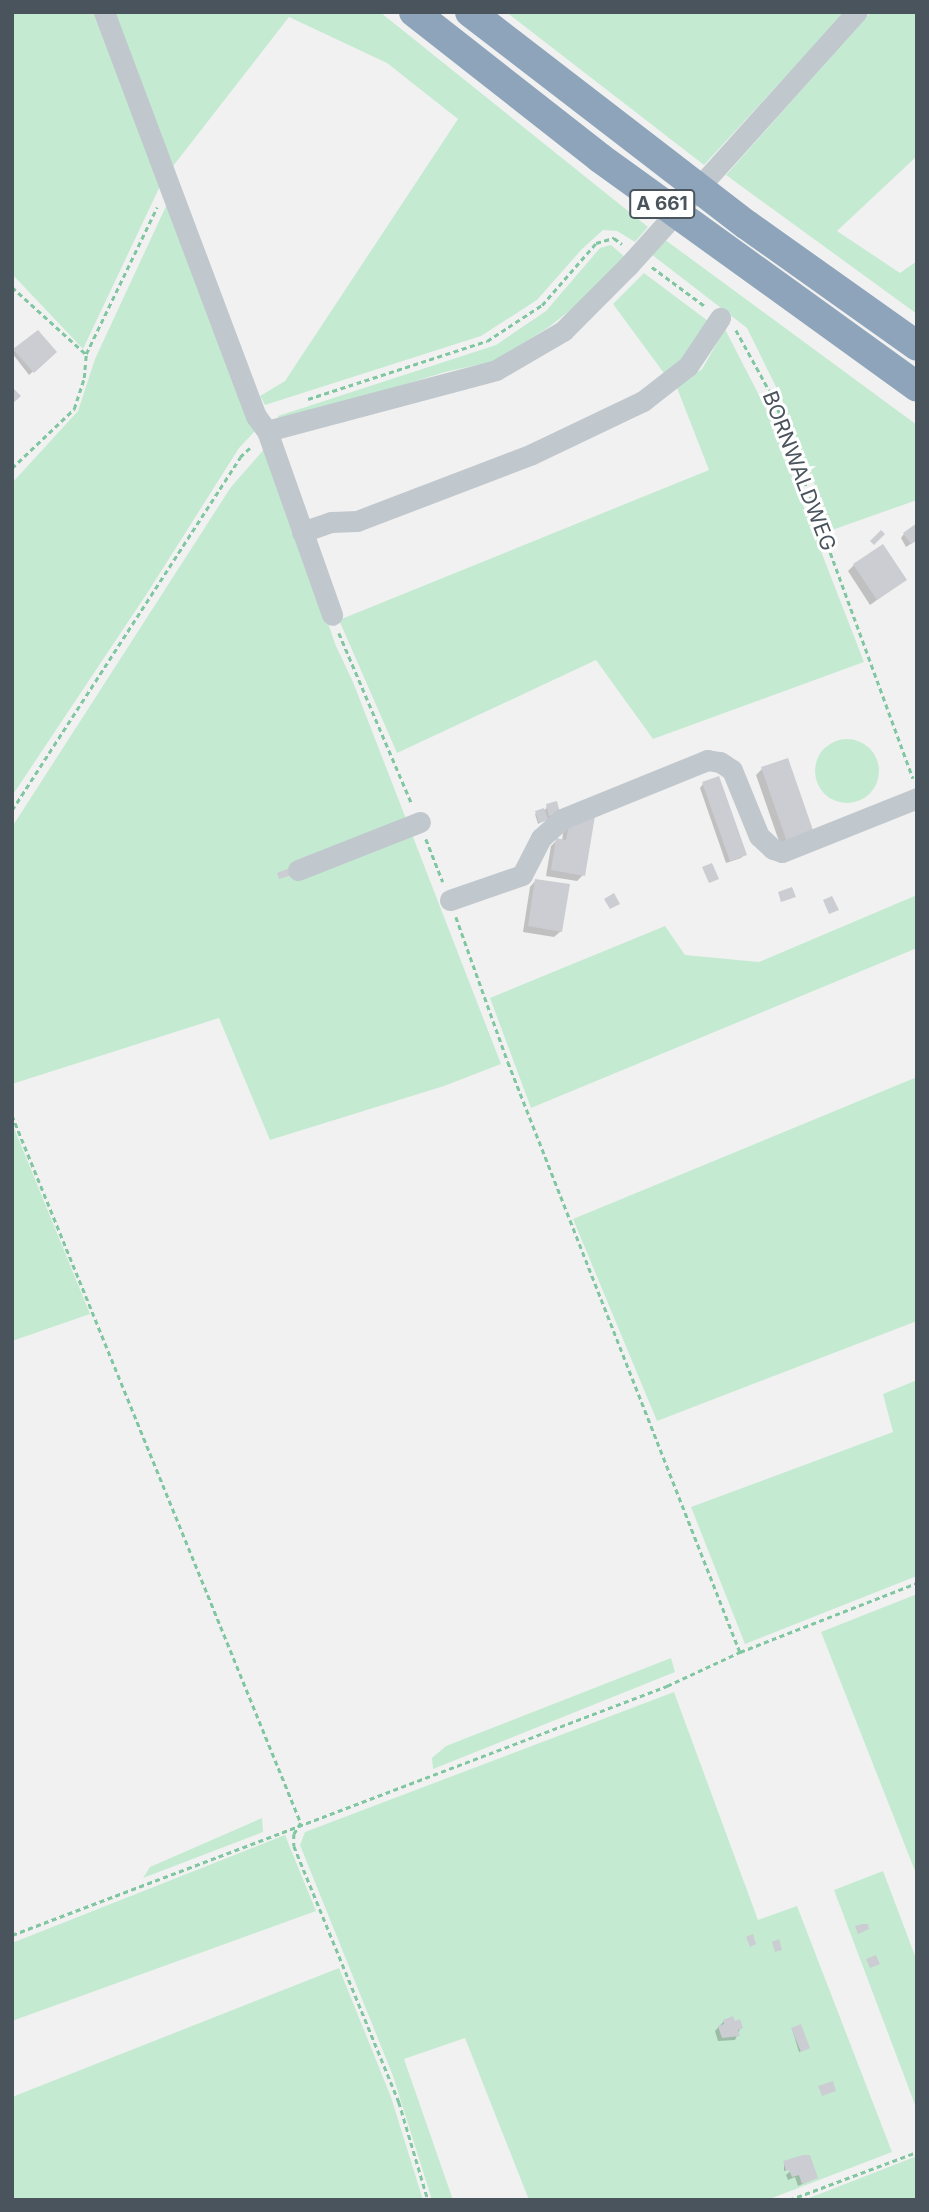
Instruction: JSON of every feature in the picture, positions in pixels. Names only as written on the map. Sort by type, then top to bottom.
[{"type":"highway","name":"A 661","points":[[414,12],[600,158],[917,387]]},
{"type":"highway","name":"A 661","points":[[470,12],[645,148],[917,346]]},
{"type":"lane","points":[[104,12],[256,416],[267,432],[332,615]]},
{"type":"lane","points":[[267,432],[496,370],[563,331],[857,12]]},
{"type":"lane","points":[[302,532],[331,522],[357,520],[533,454],[643,401],[688,366],[720,318]]},
{"type":"lane","points":[[450,900],[522,876],[541,838],[562,820],[707,760],[720,762],[732,770],[759,836],[773,849],[782,852],[917,798]]},
{"type":"lane","points":[[298,870],[419,822]]},
{"type":"path","points":[[12,468],[74,409],[84,378],[86,354],[169,183]]},
{"type":"path","points":[[307,399],[487,341],[542,305],[596,243],[614,238],[633,258]]},
{"type":"path","name":"BORNWALDWEG","points":[[633,258],[735,329],[775,401],[917,789]]},
{"type":"path","points":[[12,287],[86,354]]},
{"type":"path","points":[[12,810],[240,457],[267,432]]},
{"type":"path","points":[[332,615],[393,754],[450,900],[508,1062],[740,1652]]},
{"type":"path","points":[[12,1115],[301,1823]]},
{"type":"path","points":[[12,1935],[667,1686],[740,1652],[917,1583]]},
{"type":"path","points":[[301,1823],[293,1834],[294,1846],[398,2102],[428,2200]]},
{"type":"path","points":[[789,2200],[917,2152]]},
{"type":"green space","points":[[12,12],[95,12],[162,182],[83,349],[12,274]]},
{"type":"green space","points":[[110,12],[380,12],[648,227],[635,242],[617,231],[603,230],[582,249],[537,300],[481,336],[265,405],[260,396],[285,381],[458,119],[387,63],[289,17],[170,170]]},
{"type":"green space","points":[[506,12],[845,12],[704,165]]},
{"type":"green space","points":[[871,12],[917,12],[917,156],[837,231],[900,273],[917,261],[917,314],[726,175]]},
{"type":"green space","points":[[167,204],[255,431],[239,448],[148,592],[12,796],[12,483],[78,411],[95,359]]},
{"type":"green space","points":[[664,239],[917,425],[917,500],[832,530],[781,397],[747,328],[651,254]]},
{"type":"green space","points":[[611,245],[626,258],[578,304],[549,327],[495,361],[445,372],[280,423],[278,416],[496,345],[546,311],[600,248]]},
{"type":"green space","points":[[644,273],[712,324],[666,376],[613,304]]},
{"type":"green space","points":[[725,329],[765,407],[864,662],[653,739],[596,660],[397,753],[339,620],[709,470],[677,388],[702,369]]},
{"type":"green space","points":[[266,447],[336,646],[353,682],[501,1064],[444,1086],[270,1140],[219,1018],[12,1084],[12,827],[231,487]]},
{"type":"green space","points":[[847,739],[865,745],[873,753],[879,771],[873,789],[865,797],[847,803],[829,797],[821,789],[815,771],[821,753],[829,745]]},
{"type":"green space","points":[[917,895],[917,948],[531,1108],[490,998],[665,926],[685,955],[759,962]]},
{"type":"green space","points":[[917,1077],[917,1321],[657,1421],[573,1219]]},
{"type":"green space","points":[[12,1123],[90,1314],[12,1341]]},
{"type":"green space","points":[[917,1380],[917,1576],[745,1644],[691,1507],[893,1432],[883,1394]]},
{"type":"green space","points":[[917,1594],[917,1876],[821,1632]]},
{"type":"green space","points":[[671,1658],[675,1672],[433,1769],[432,1758],[446,1746]]},
{"type":"green space","points":[[674,1692],[758,1920],[797,1906],[892,2152],[767,2200],[529,2200],[465,2038],[404,2059],[453,2200],[432,2200],[393,2076],[300,1845],[305,1832]]},
{"type":"green space","points":[[262,1818],[263,1832],[143,1878],[150,1867]]},
{"type":"green space","points":[[285,1835],[316,1911],[12,2021],[12,1943]]},
{"type":"green space","points":[[883,1871],[917,1961],[917,2110],[834,1890]]},
{"type":"green space","points":[[339,1968],[391,2097],[423,2200],[12,2200],[12,2097]]},
{"type":"green space","points":[[917,2156],[917,2200],[804,2200]]},
{"type":"building","points":[[38,330],[57,352],[34,373],[13,349]]},
{"type":"building","points":[[12,387],[21,396],[12,404]]},
{"type":"building","points":[[917,523],[917,540],[911,544],[903,533]]},
{"type":"building","points":[[881,530],[885,534],[874,545],[870,541]]},
{"type":"building","points":[[883,544],[907,580],[877,600],[853,564]]},
{"type":"building","points":[[788,758],[814,833],[787,842],[761,767]]},
{"type":"building","points":[[719,776],[747,855],[730,861],[702,782]]},
{"type":"building","points":[[557,801],[560,813],[549,816],[546,804]]},
{"type":"building","points":[[544,808],[548,820],[539,823],[535,811]]},
{"type":"building","points":[[595,816],[585,876],[551,870],[556,838],[566,840],[569,825],[575,826],[577,817]]},
{"type":"building","points":[[712,863],[719,879],[709,883],[702,867]]},
{"type":"building","points":[[293,867],[296,874],[279,879],[277,873]]},
{"type":"building","points":[[535,879],[570,884],[562,932],[528,926]]},
{"type":"building","points":[[792,887],[796,897],[781,902],[778,892]]},
{"type":"building","points":[[614,893],[620,904],[610,909],[604,899]]},
{"type":"building","points":[[832,896],[839,910],[829,914],[823,900]]},
{"type":"building","points":[[868,1924],[869,1929],[858,1934],[855,1926]]},
{"type":"building","points":[[753,1934],[756,1944],[750,1947],[746,1937]]},
{"type":"building","points":[[779,1939],[782,1950],[775,1952],[772,1942]]},
{"type":"building","points":[[876,1955],[880,1964],[870,1968],[866,1959]]},
{"type":"building","points":[[733,2016],[735,2021],[740,2019],[743,2028],[738,2030],[740,2036],[722,2038],[718,2026],[724,2024],[723,2020]]},
{"type":"building","points":[[801,2024],[810,2048],[801,2052],[791,2028]]},
{"type":"building","points":[[833,2081],[836,2091],[822,2096],[818,2086]]},
{"type":"building","points":[[810,2155],[818,2178],[802,2184],[799,2175],[792,2177],[789,2170],[786,2171],[783,2161]]}]
